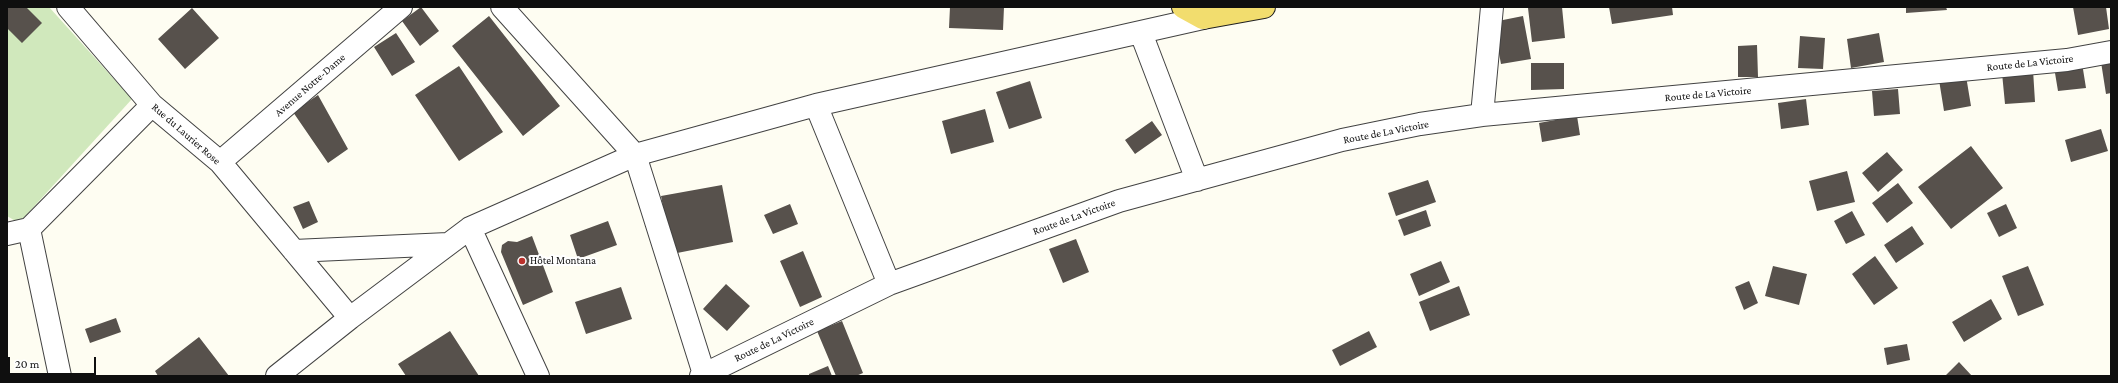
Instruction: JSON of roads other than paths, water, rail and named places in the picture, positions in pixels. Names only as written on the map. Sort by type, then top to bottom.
[{"type":"main road","points":[[1183,7],[1203,18],[1264,7]]},
{"type":"street","name":"Rue du Laurier Rose","points":[[68,7],[152,105],[220,162],[350,318]]},
{"type":"street","name":"Avenue Notre-Dame","points":[[220,162],[401,7]]},
{"type":"street","points":[[502,7],[635,155],[703,375]]},
{"type":"street","points":[[1482,115],[1492,7]]},
{"type":"street","points":[[277,376],[350,318],[470,228],[635,155],[816,105],[1203,18]]},
{"type":"street","points":[[1141,33],[1197,180]]},
{"type":"street","name":"Route de La Victoire","points":[[703,375],[889,284],[1119,201],[1342,140],[1420,124],[1482,115],[2060,61],[2111,52]]},
{"type":"street","points":[[7,234],[30,229],[152,105]]},
{"type":"street","points":[[816,105],[889,284]]},
{"type":"street","points":[[470,228],[538,376]]},
{"type":"street","points":[[30,229],[60,376]]},
{"type":"street","points":[[294,251],[448,244]]},
{"type":"place","name":"Hôtel Montana","points":[[522,261]]}]
